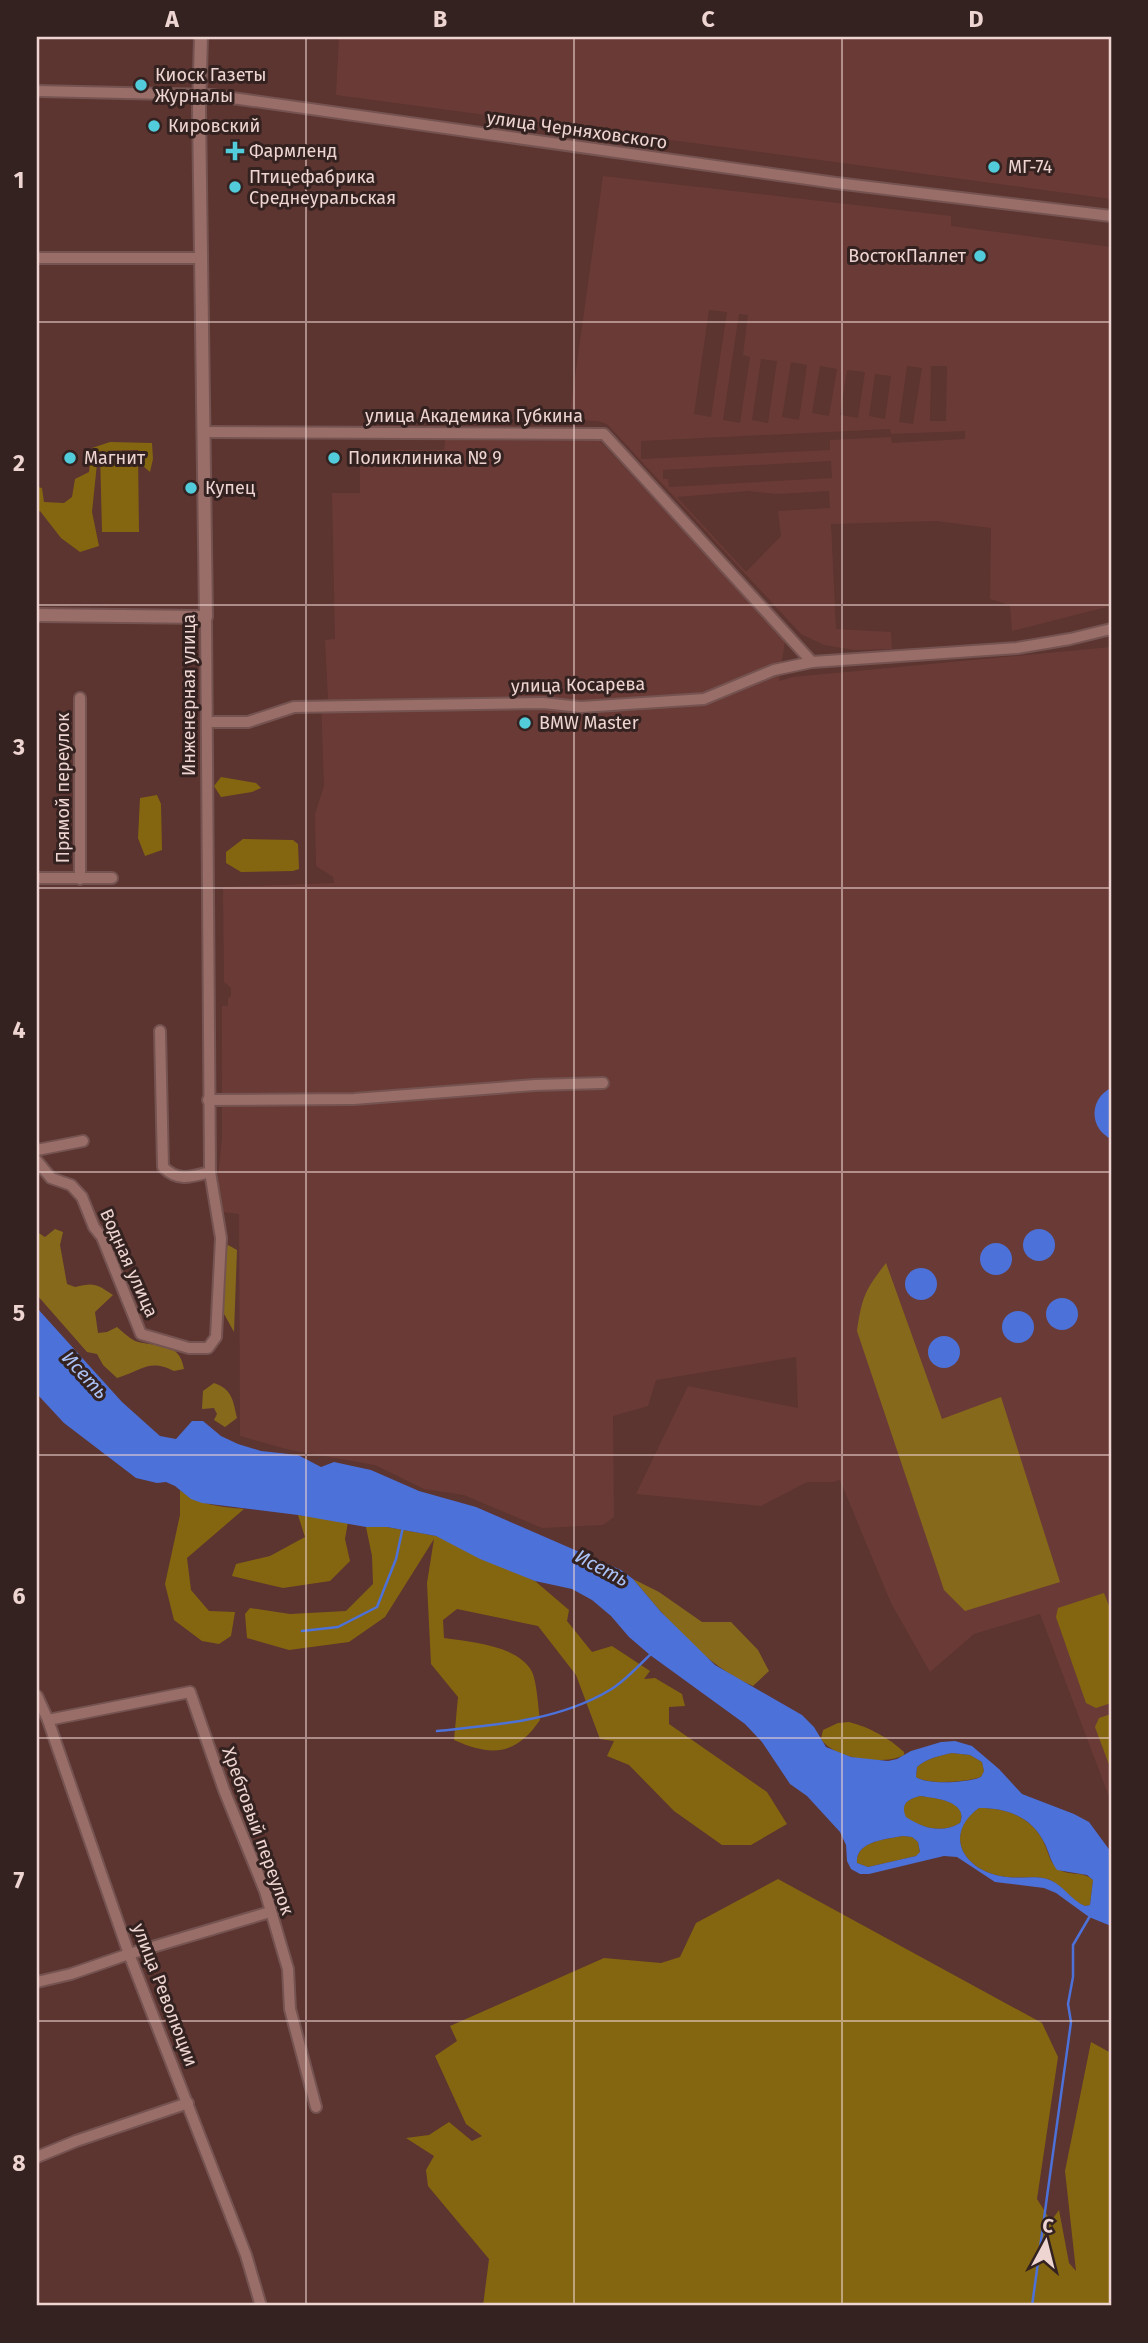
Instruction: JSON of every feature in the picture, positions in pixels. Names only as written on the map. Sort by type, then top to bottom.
[{"type":"street","name":"Инженерная улица","points":[[201,37],[199,94],[207,722],[208,1100],[210,1172],[221,1238],[216,1337],[208,1348]]},
{"type":"street","name":"улица Черняховского","points":[[37,90],[199,94],[836,183],[1111,216]]},
{"type":"street","points":[[37,258],[201,258]]},
{"type":"street","name":"улица Академика Губкина","points":[[204,432],[604,434],[812,662]]},
{"type":"street","points":[[37,615],[206,617]]},
{"type":"street","name":"улица Косарева","points":[[207,722],[248,722],[294,707],[543,703],[581,707],[704,699],[774,670],[812,662],[1017,648],[1111,629]]},
{"type":"street","name":"Прямой переулок","points":[[80,698],[80,878]]},
{"type":"street","points":[[37,878],[112,878]]},
{"type":"street","points":[[160,1031],[163,1167],[172,1175],[189,1178],[210,1172]]},
{"type":"street","points":[[208,1100],[354,1099],[535,1085],[603,1083]]},
{"type":"street","points":[[37,1150],[83,1141]]},
{"type":"street","name":"Водная улица","points":[[37,1161],[51,1178],[71,1185],[82,1197],[94,1227],[102,1237],[141,1334],[189,1348],[208,1348]]},
{"type":"street","name":"Хребтовый переулок","points":[[48,1720],[190,1692],[224,1790],[265,1891],[288,1969],[290,2008],[316,2107]]},
{"type":"street","name":"улица Революции","points":[[37,1696],[39,1709],[48,1720],[129,1954],[246,2255],[261,2306]]},
{"type":"street","points":[[37,1982],[71,1974],[270,1912]]},
{"type":"street","points":[[37,2157],[188,2103]]},
{"type":"shaded area","points":[[339,37],[1111,37],[1111,199],[336,95]]},
{"type":"shaded area","points":[[603,176],[951,216],[951,226],[1111,247],[1111,606],[1012,631],[1010,605],[990,599],[991,528],[936,521],[831,524],[836,629],[891,632],[892,649],[854,650],[824,645],[801,634],[607,424],[569,420]],"holes":[[[709,310],[727,312],[711,417],[694,414]],[[739,314],[748,315],[743,355],[750,357],[740,423],[723,420]],[[761,359],[777,361],[768,423],[752,420]],[[791,362],[807,365],[799,420],[782,417]],[[820,366],[837,369],[829,416],[812,413]],[[907,366],[922,368],[913,424],[899,422]],[[931,366],[947,366],[946,421],[930,421]],[[847,370],[865,372],[858,418],[840,415]],[[875,374],[891,376],[885,419],[869,416]],[[890,429],[891,434],[965,431],[965,439],[892,443],[891,437],[830,440],[830,450],[641,459],[641,441]],[[831,461],[832,478],[669,487],[668,479],[663,479],[663,470]],[[748,491],[777,494],[829,491],[830,508],[778,511],[781,536],[746,572],[677,497]]]},
{"type":"shaded area","points":[[445,440],[600,441],[785,641],[779,681],[793,677],[1111,647],[1111,1802],[1040,1614],[974,1634],[930,1672],[891,1603],[840,1480],[807,1482],[761,1506],[636,1494],[688,1386],[798,1408],[796,1357],[656,1380],[648,1406],[613,1416],[614,1517],[603,1525],[542,1528],[464,1495],[424,1489],[375,1465],[290,1450],[240,1436],[239,1214],[222,1212],[218,1176],[222,1139],[222,1006],[228,1006],[228,998],[231,996],[231,988],[224,982],[223,887],[334,883],[333,877],[316,866],[315,814],[324,786],[321,700],[328,699],[325,640],[335,639],[332,493],[360,493],[360,459],[386,460],[386,452],[394,450],[444,450]]},
{"type":"shaded area","points":[[110,442],[152,443],[150,472],[143,466],[138,450],[100,451],[138,452],[139,532],[102,532],[100,452],[92,512],[99,546],[80,552],[61,538],[40,511],[37,513],[37,487],[42,488],[44,502],[64,503],[72,497],[75,479],[89,472],[92,448]]},
{"type":"shaded area","points":[[221,777],[256,783],[261,788],[221,797],[214,786]]},
{"type":"shaded area","points":[[157,795],[161,804],[162,850],[145,856],[138,838],[140,798]]},
{"type":"shaded area","points":[[243,839],[293,840],[298,844],[299,869],[241,872],[226,863],[226,852]]},
{"type":"shaded area","points":[[55,1229],[63,1232],[60,1245],[67,1284],[75,1287],[95,1285],[113,1295],[95,1312],[98,1333],[117,1327],[135,1341],[172,1349],[177,1353],[184,1369],[174,1371],[151,1366],[117,1378],[103,1365],[97,1354],[87,1352],[37,1295],[37,1232],[45,1237]]},
{"type":"shaded area","points":[[228,1245],[237,1250],[234,1332],[223,1312],[224,1255]]},
{"type":"shaded area","points":[[886,1263],[942,1419],[1001,1397],[1060,1582],[965,1611],[944,1590],[857,1331],[866,1294]]},
{"type":"shaded area","points":[[214,1383],[225,1388],[231,1396],[237,1418],[225,1427],[214,1420],[217,1414],[214,1408],[202,1409],[203,1391]]},
{"type":"shaded area","points":[[180,1490],[202,1502],[244,1509],[187,1558],[191,1590],[209,1611],[235,1612],[231,1636],[219,1644],[202,1641],[174,1620],[165,1584],[180,1515]]},
{"type":"shaded area","points":[[298,1515],[348,1522],[345,1539],[350,1561],[330,1581],[283,1588],[232,1576],[236,1564],[270,1556],[305,1537]]},
{"type":"shaded area","points":[[366,1527],[387,1527],[436,1536],[535,1581],[569,1610],[567,1621],[592,1652],[612,1646],[650,1671],[644,1679],[655,1678],[682,1694],[685,1706],[669,1707],[669,1724],[767,1792],[787,1824],[751,1845],[722,1845],[674,1811],[629,1765],[607,1756],[614,1741],[600,1739],[576,1675],[538,1626],[457,1609],[443,1620],[444,1638],[492,1646],[515,1655],[524,1662],[535,1680],[540,1720],[522,1740],[502,1750],[480,1749],[454,1740],[458,1697],[431,1664],[427,1583],[434,1539],[385,1617],[349,1642],[289,1650],[247,1638],[245,1614],[250,1608],[290,1614],[346,1611],[373,1584],[372,1556]]},
{"type":"shaded area","points":[[633,1579],[659,1592],[702,1622],[731,1622],[758,1650],[769,1671],[753,1686],[718,1666],[687,1640]]},
{"type":"shaded area","points":[[1104,1593],[1111,1611],[1111,1703],[1096,1708],[1086,1703],[1056,1617],[1058,1608]]},
{"type":"shaded area","points":[[1111,1714],[1111,1770],[1095,1727],[1099,1718]]},
{"type":"shaded area","points":[[849,1722],[885,1738],[904,1752],[904,1755],[884,1760],[860,1759],[836,1751],[821,1739],[823,1730],[838,1723]]},
{"type":"shaded area","points":[[952,1753],[970,1755],[982,1762],[984,1771],[981,1777],[948,1782],[916,1777],[917,1767],[921,1764]]},
{"type":"shaded area","points":[[920,1796],[955,1805],[960,1810],[960,1823],[939,1829],[905,1817],[906,1803]]},
{"type":"shaded area","points":[[979,1808],[1009,1812],[1026,1820],[1039,1834],[1057,1868],[1085,1875],[1093,1880],[1090,1905],[1080,1904],[1050,1880],[999,1876],[970,1861],[961,1847],[960,1834],[966,1821]]},
{"type":"shaded area","points":[[903,1836],[912,1837],[918,1842],[920,1853],[868,1867],[857,1863],[861,1850],[866,1846]]},
{"type":"shaded area","points":[[778,1879],[1042,2023],[1058,2057],[1037,2199],[1051,2221],[1059,2210],[1069,2263],[1076,2271],[1065,2171],[1091,2042],[1111,2053],[1111,2306],[483,2306],[489,2259],[428,2186],[426,2170],[434,2156],[406,2138],[429,2135],[449,2122],[472,2141],[482,2136],[466,2124],[435,2056],[457,2041],[450,2026],[604,1958],[661,1963],[680,1957],[696,1923]]},
{"type":"water","points":[[1111,1088],[1111,1139],[1099,1128],[1095,1114],[1099,1099]]},
{"type":"water","points":[[1039,1229],[1051,1233],[1055,1245],[1051,1257],[1039,1261],[1027,1257],[1023,1245],[1027,1233]]},
{"type":"water","points":[[996,1243],[1008,1247],[1012,1259],[1008,1271],[996,1275],[984,1271],[980,1259],[984,1247]]},
{"type":"water","points":[[921,1268],[933,1272],[937,1284],[933,1296],[921,1300],[909,1296],[905,1284],[909,1272]]},
{"type":"water","points":[[1062,1298],[1074,1302],[1078,1314],[1074,1326],[1062,1330],[1050,1326],[1046,1314],[1050,1302]]},
{"type":"water","name":"Исеть","points":[[37,1308],[122,1402],[160,1436],[176,1439],[192,1421],[203,1421],[221,1436],[238,1444],[261,1451],[298,1455],[321,1467],[334,1462],[371,1470],[419,1491],[476,1507],[621,1570],[633,1579],[661,1612],[715,1665],[802,1715],[814,1727],[826,1747],[851,1757],[888,1761],[941,1742],[955,1741],[972,1746],[999,1769],[1022,1794],[1089,1822],[1111,1852],[1111,1926],[1089,1917],[1056,1893],[1044,1888],[995,1882],[957,1857],[944,1856],[860,1874],[851,1869],[847,1861],[846,1845],[840,1832],[807,1796],[790,1784],[762,1742],[745,1724],[650,1655],[592,1600],[572,1589],[535,1581],[480,1559],[436,1536],[202,1503],[191,1499],[166,1482],[157,1483],[136,1478],[64,1423],[37,1394]],"holes":[[[952,1753],[970,1755],[982,1762],[984,1771],[981,1777],[967,1781],[929,1781],[916,1777],[917,1767],[933,1758]],[[920,1796],[949,1802],[960,1810],[960,1823],[939,1829],[912,1821],[906,1817],[904,1809],[909,1801]],[[979,1808],[1009,1812],[1026,1821],[1040,1835],[1057,1870],[1087,1875],[1093,1880],[1090,1905],[1080,1903],[1050,1880],[999,1876],[976,1866],[961,1847],[960,1834],[969,1817]],[[912,1837],[918,1842],[920,1852],[916,1856],[868,1867],[857,1863],[861,1850],[881,1840]]]},
{"type":"water","points":[[1018,1311],[1030,1315],[1034,1327],[1030,1339],[1018,1343],[1006,1339],[1002,1327],[1006,1315]]},
{"type":"water","points":[[944,1336],[956,1340],[960,1352],[956,1364],[944,1368],[932,1364],[928,1352],[932,1340]]},
{"type":"waterway","points":[[302,1631],[338,1627],[377,1607],[396,1559],[403,1527]]},
{"type":"waterway","points":[[437,1731],[526,1720],[569,1709],[616,1686],[651,1654]]},
{"type":"waterway","points":[[1032,2306],[1071,2022],[1068,2004],[1073,1977],[1073,1945],[1090,1916]]},
{"type":"place","name":"Киоск Газеты Журналы","points":[[141,85]]},
{"type":"place","name":"Кировский","points":[[154,126]]},
{"type":"place","name":"Фармленд","points":[[235,151]]},
{"type":"place","name":"МГ-74","points":[[994,167]]},
{"type":"place","name":"Птицефабрика Среднеуральская","points":[[235,187]]},
{"type":"place","name":"ВостокПаллет","points":[[980,256]]},
{"type":"place","name":"Магнит","points":[[70,458]]},
{"type":"place","name":"Поликлиника № 9","points":[[334,458]]},
{"type":"place","name":"Купец","points":[[191,488]]},
{"type":"place","name":"BMW Master","points":[[525,723]]}]
